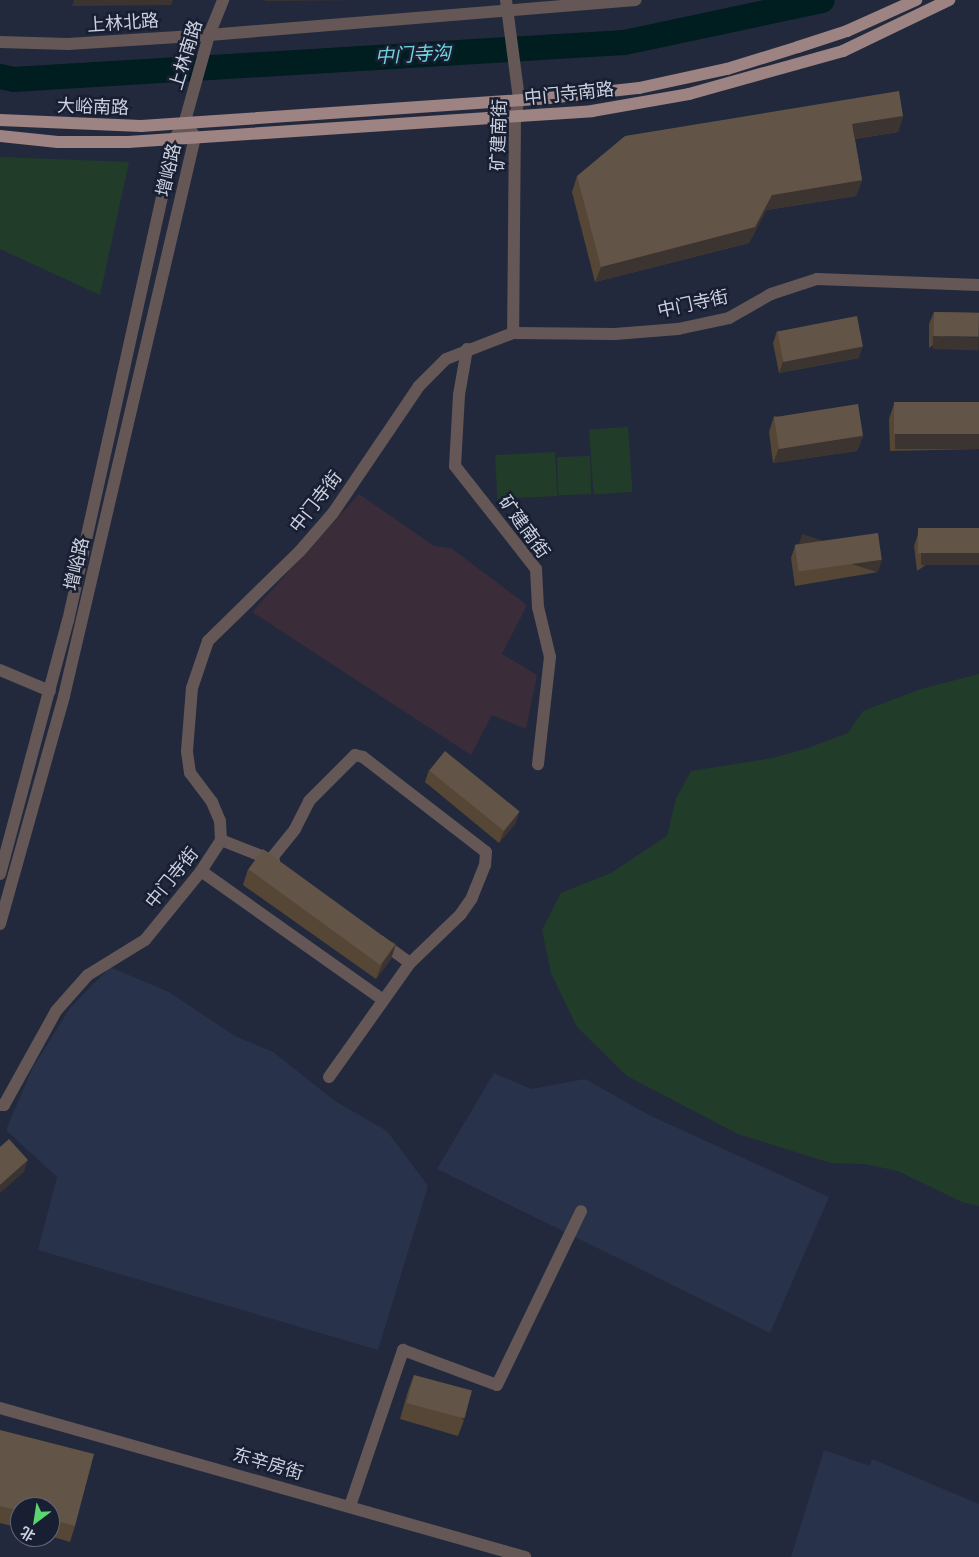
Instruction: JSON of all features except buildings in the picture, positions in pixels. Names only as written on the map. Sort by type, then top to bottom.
[{"type":"main road","name":"中门寺南路","points":[[185,121],[519,99],[639,88],[718,72],[848,31],[916,0]]},
{"type":"main road","name":"中门寺南路","points":[[175,138],[602,110],[689,94],[843,51],[949,0]]},
{"type":"main road","name":"大峪南路","points":[[0,120],[141,126],[185,121]]},
{"type":"main road","name":"大峪南路","points":[[0,136],[67,142],[128,142],[175,138]]},
{"type":"street","name":"上林南路","points":[[185,121],[209,35],[224,0]]},
{"type":"street","name":"上林北路","points":[[0,42],[68,44],[209,35],[507,6],[636,0]]},
{"type":"street","name":"矿建南街","points":[[507,6],[519,99],[515,117],[513,333]]},
{"type":"street","name":"增峪路","points":[[0,874],[50,690],[175,138],[185,121],[195,137],[64,696],[0,924]]},
{"type":"street","name":"中门寺街","points":[[0,1105],[4,1105],[56,1011],[88,976],[145,940],[201,871],[221,840],[220,821],[212,802],[190,774],[187,751],[192,688],[208,641],[300,551],[333,513],[419,386],[446,359],[467,349],[513,333],[616,334],[678,329],[729,318],[771,294],[817,279],[979,285]]},
{"type":"street","name":"矿建南街","points":[[467,349],[459,395],[455,466],[536,569],[538,607],[550,657],[538,764]]},
{"type":"street","points":[[0,670],[50,690]]},
{"type":"street","points":[[271,858],[295,829],[309,802],[355,755],[363,757],[486,852],[485,865],[472,898],[460,914],[410,963],[329,1078]]},
{"type":"street","points":[[221,840],[271,858],[286,870]]},
{"type":"street","points":[[201,871],[383,1000]]},
{"type":"street","points":[[371,934],[410,963]]},
{"type":"street","points":[[350,1506],[403,1350],[496,1385],[581,1211]]},
{"type":"street","name":"东辛房街","points":[[0,1408],[525,1557]]},
{"type":"shaded area","points":[[359,494],[434,546],[451,548],[527,605],[502,654],[537,675],[526,729],[492,715],[471,755],[252,612]]},
{"type":"shaded area","points":[[110,967],[169,992],[235,1036],[273,1052],[335,1101],[387,1131],[428,1186],[378,1350],[38,1250],[57,1177],[6,1130],[32,1069],[70,1008]]},
{"type":"shaded area","points":[[494,1073],[531,1089],[585,1079],[651,1116],[829,1197],[770,1333],[437,1169]]},
{"type":"shaded area","points":[[824,1450],[870,1466],[872,1459],[979,1504],[979,1557],[791,1557]]},
{"type":"green space","points":[[0,157],[129,162],[100,295],[0,249]]},
{"type":"green space","points":[[628,427],[633,492],[594,495],[589,430]]},
{"type":"green space","points":[[555,452],[557,496],[497,499],[495,455]]},
{"type":"green space","points":[[590,456],[591,494],[558,495],[557,457]]},
{"type":"green space","points":[[979,674],[979,1206],[962,1202],[898,1171],[865,1164],[831,1163],[738,1134],[627,1076],[577,1027],[551,973],[542,930],[561,893],[611,873],[667,836],[676,799],[691,771],[773,758],[808,748],[848,733],[863,711],[921,689]]},
{"type":"waterway","name":"中门寺沟","points":[[0,76],[13,79],[624,42],[822,0]]}]
